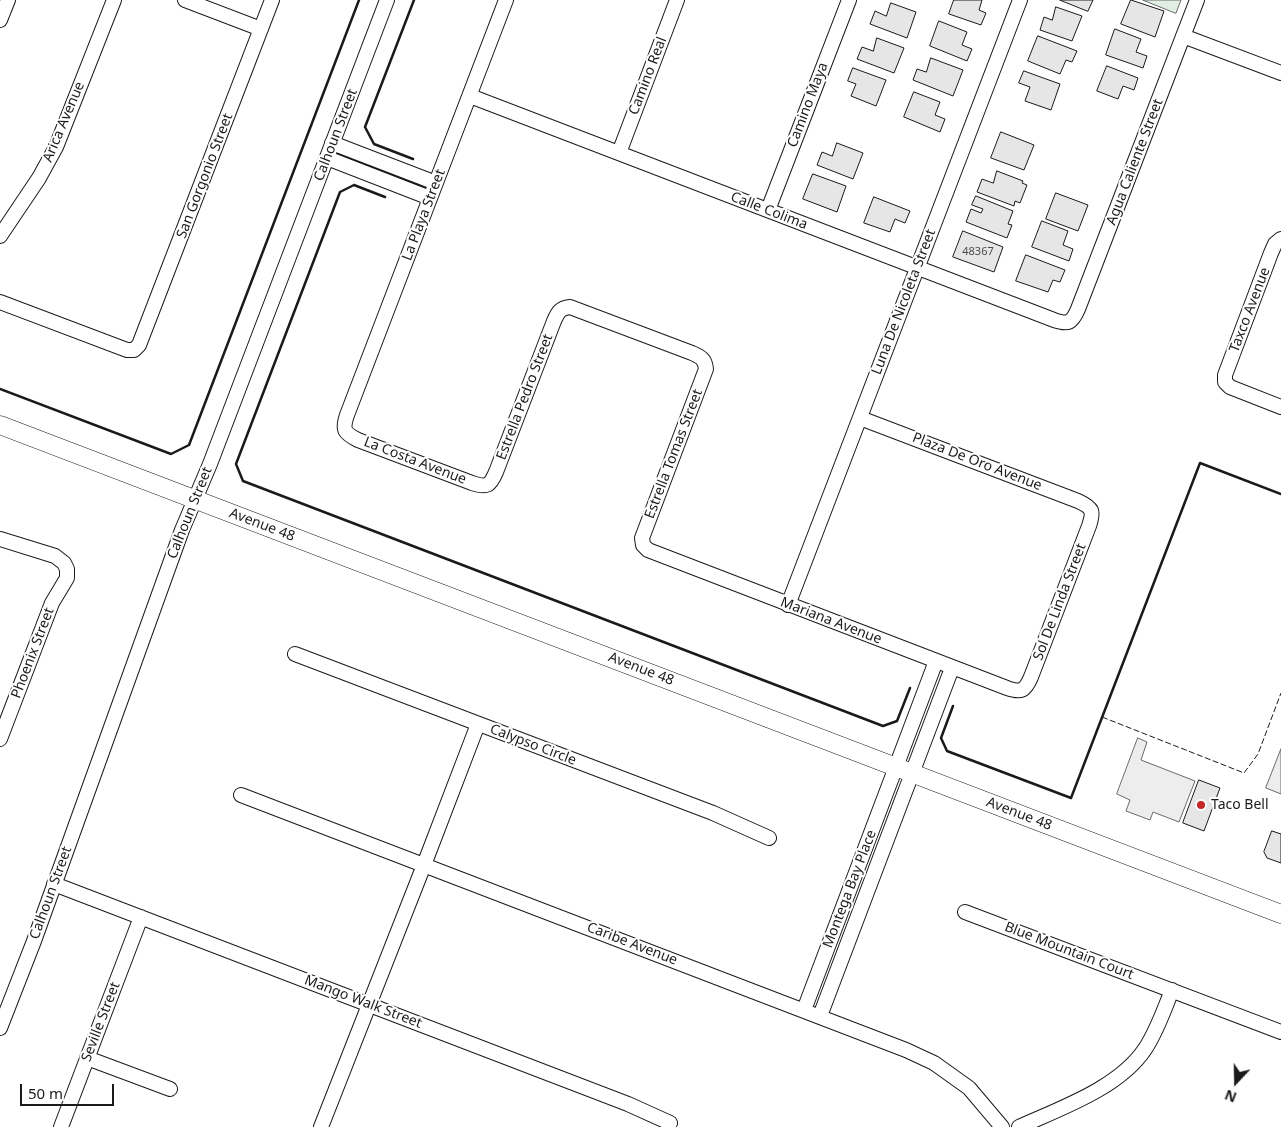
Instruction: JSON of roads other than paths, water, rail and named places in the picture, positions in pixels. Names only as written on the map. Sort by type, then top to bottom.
[{"type":"main road","name":"Avenue 48","points":[[0,425],[1281,914]]},
{"type":"street","points":[[0,20],[8,0]]},
{"type":"street","name":"Arica Avenue","points":[[0,236],[56,147],[114,0]]},
{"type":"street","points":[[185,0],[261,29]]},
{"type":"street","name":"San Gorgonio Street","points":[[0,302],[127,350],[134,350],[139,345],[272,0]]},
{"type":"street","name":"Calhoun Street","points":[[0,1028],[176,547],[388,0]]},
{"type":"street","name":"La Playa Street","points":[[345,431],[344,424],[347,415],[506,0]]},
{"type":"street","name":"Camino Real","points":[[619,153],[677,0]]},
{"type":"street","name":"Camino Maya","points":[[768,210],[848,0]]},
{"type":"street","name":"Luna De Nicoleta Street","points":[[788,604],[1020,0]]},
{"type":"street","name":"Agua Caliente Street","points":[[1069,322],[1074,318],[1078,309],[1197,0]]},
{"type":"street","points":[[1183,36],[1281,74]]},
{"type":"street","name":"Calle Colima","points":[[470,96],[1054,320],[1062,323],[1069,322]]},
{"type":"street","points":[[332,143],[436,183]]},
{"type":"street","points":[[327,158],[430,198]]},
{"type":"street","name":"Taxco Avenue","points":[[1280,239],[1275,244],[1271,253],[1234,349],[1225,375],[1225,382],[1230,387],[1281,407]]},
{"type":"street","name":"Estrella Tomas Street","points":[[563,308],[570,307],[579,310],[701,357],[706,362],[703,378],[645,529],[642,538],[643,545]]},
{"type":"street","name":"Estrella Pedro Street","points":[[488,486],[496,472],[554,321],[558,312],[563,308]]},
{"type":"street","name":"Plaza De Oro Avenue","points":[[860,418],[1078,501],[1087,505],[1092,510]]},
{"type":"street","name":"La Costa Avenue","points":[[345,431],[358,440],[480,486],[488,486]]},
{"type":"street","name":"Sol De Linda Street","points":[[1022,691],[1027,686],[1031,677],[1076,562],[1092,517],[1092,510]]},
{"type":"street","name":"Phoenix Street","points":[[0,538],[55,556],[64,562],[67,568],[66,578],[52,603],[0,739]]},
{"type":"street","name":"Mariana Avenue","points":[[643,545],[656,554],[952,668],[1015,691],[1022,691]]},
{"type":"street","name":"Calypso Circle","points":[[295,654],[713,813],[770,838]]},
{"type":"street","points":[[904,770],[936,661]]},
{"type":"street","points":[[904,770],[952,668]]},
{"type":"street","points":[[321,1127],[478,724]]},
{"type":"street","name":"Montega Bay Place","points":[[804,1010],[904,770]]},
{"type":"street","name":"Montega Bay Place","points":[[820,1016],[902,804],[904,770]]},
{"type":"street","name":"Caribe Avenue","points":[[241,795],[906,1050],[934,1063],[969,1088],[1002,1127]]},
{"type":"street","name":"Mango Walk Street","points":[[54,884],[628,1104],[670,1123]]},
{"type":"street","name":"Blue Mountain Court","points":[[965,912],[1281,1032]]},
{"type":"street","name":"Seville Street","points":[[61,1127],[141,917]]},
{"type":"street","points":[[1019,1127],[1098,1090],[1127,1070],[1145,1050],[1159,1023],[1172,990]]},
{"type":"street","points":[[87,1058],[170,1089]]},
{"type":"place","name":"Taco Bell","points":[[1201,805]]}]
